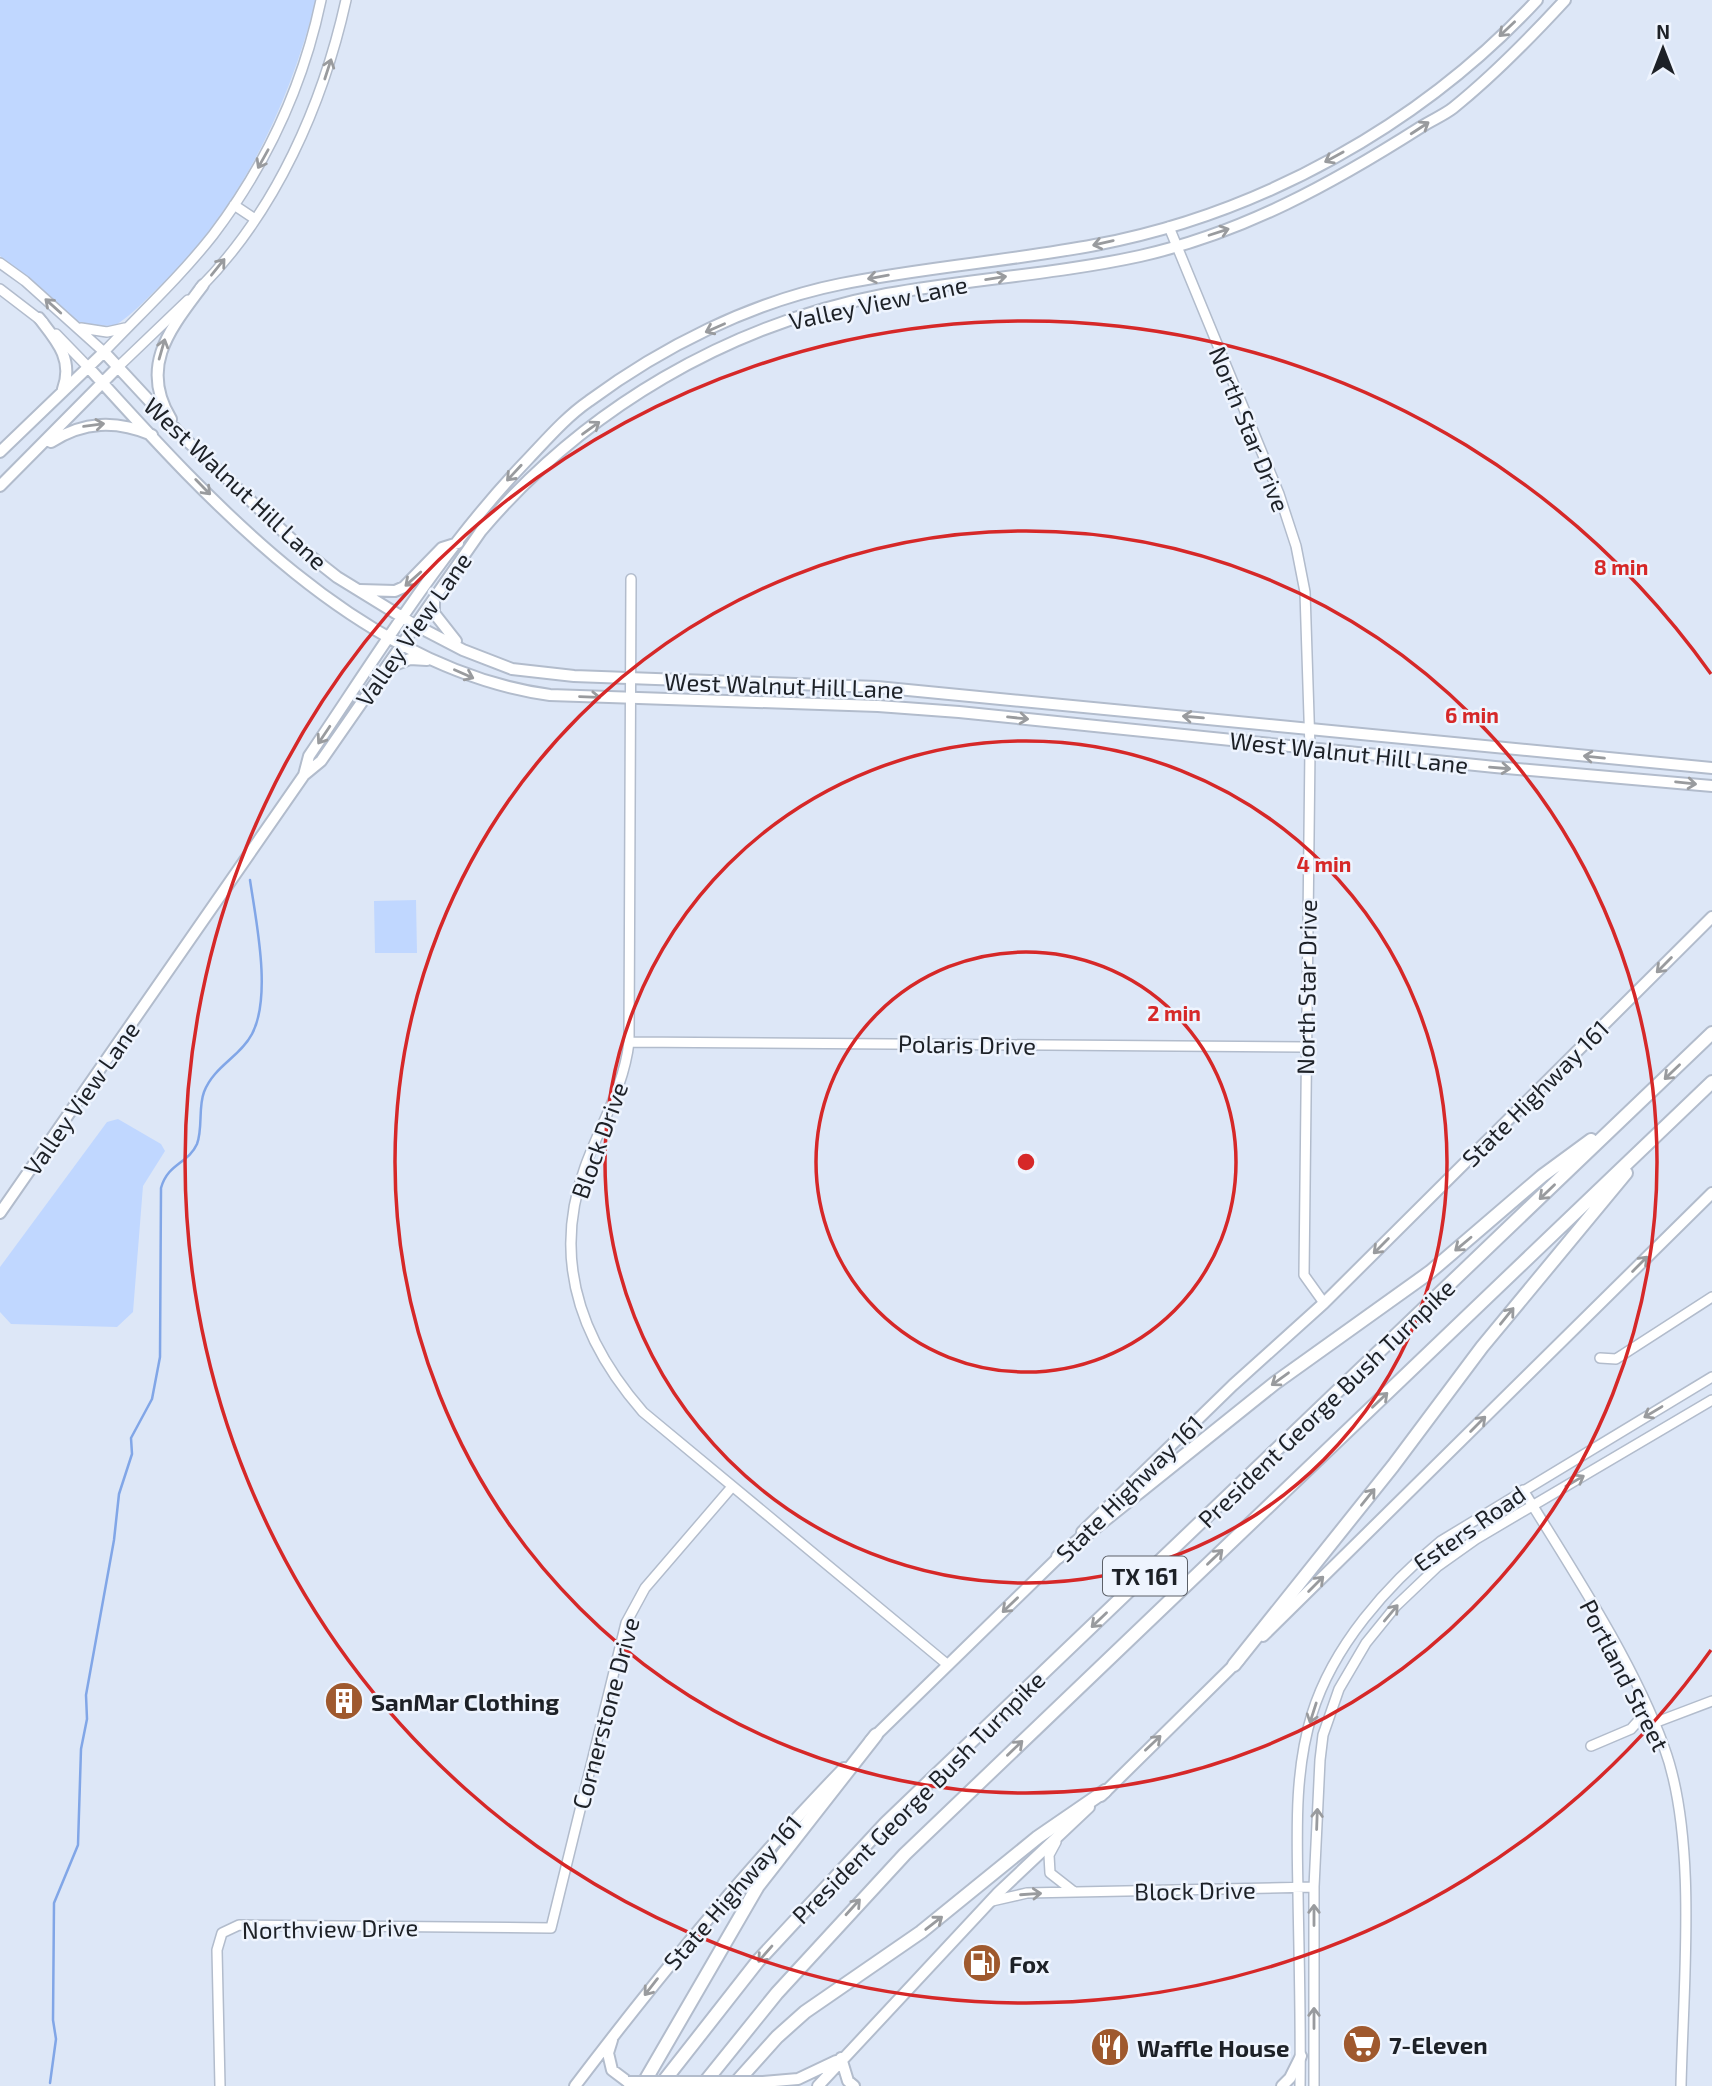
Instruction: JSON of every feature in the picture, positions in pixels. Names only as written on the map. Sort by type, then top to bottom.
[{"type":"highway","name":"President George Bush Turnpike","points":[[660,2086],[758,1961],[886,1823],[1712,1033]]},
{"type":"highway","name":"President George Bush Turnpike","points":[[702,2086],[793,1974],[905,1854],[1712,1082]]},
{"type":"highway","points":[[1059,1557],[1275,1383],[1430,1272],[1542,1176],[1631,1110]]},
{"type":"highway","points":[[1234,1665],[1393,1466],[1482,1347],[1655,1136]]},
{"type":"highway","points":[[642,2086],[758,1886],[876,1735]]},
{"type":"highway","points":[[733,2086],[777,2038],[806,2012],[921,1932],[1038,1837],[1105,1791]]},
{"type":"main road","name":"Valley View Lane","points":[[304,775],[309,756],[402,617],[509,478],[561,424],[589,401],[641,367],[734,319],[837,284],[1095,245],[1169,227],[1225,209],[1267,191],[1363,140],[1457,76],[1537,0]]},
{"type":"main road","name":"Valley View Lane","points":[[0,1213],[304,775],[321,761],[434,598],[503,506],[555,456],[672,371],[785,320],[843,303],[1140,256],[1178,246],[1272,211],[1326,186],[1377,157],[1467,96],[1521,48],[1566,0]]},
{"type":"main road","points":[[182,436],[162,399],[159,359],[168,333],[203,285]]},
{"type":"main road","points":[[38,317],[62,349],[67,366],[62,389]]},
{"type":"main road","points":[[0,452],[62,389],[104,352]]},
{"type":"main road","name":"West Walnut Hill Lane","points":[[104,352],[182,436],[304,551],[358,590],[415,625],[475,655],[512,669],[631,678],[877,687],[1712,768]]},
{"type":"main road","name":"West Walnut Hill Lane","points":[[88,367],[282,564],[317,593],[432,660],[480,681],[512,690],[550,695],[950,712],[1712,786]]},
{"type":"main road","points":[[0,486],[118,367]]},
{"type":"main road","points":[[36,450],[64,433],[96,424],[128,426],[156,437]]},
{"type":"main road","points":[[358,590],[395,591],[404,587],[442,548],[458,543]]},
{"type":"main road","points":[[434,598],[434,613],[439,623],[451,637],[475,655]]},
{"type":"main road","points":[[384,670],[410,659],[432,660]]},
{"type":"main road","points":[[950,712],[952,694]]},
{"type":"main road","points":[[1111,728],[1113,709]]},
{"type":"main road","points":[[1659,781],[1662,764]]},
{"type":"main road","name":"State Highway 161","points":[[575,2086],[614,2034],[764,1851],[876,1735],[1059,1557],[1107,1506],[1324,1303],[1712,916]]},
{"type":"main road","points":[[818,2086],[841,2058],[988,1903],[1234,1665],[1712,1193]]},
{"type":"main road","points":[[614,2034],[608,2053],[612,2070],[618,2077],[628,2081],[762,2082],[798,2079],[841,2058]]},
{"type":"main road","points":[[1282,2086],[1290,2078],[1301,2056]]},
{"type":"main road","points":[[841,2058],[848,2081],[854,2086]]},
{"type":"street","points":[[104,352],[190,261],[234,205],[262,160],[287,109],[308,51],[321,0]]},
{"type":"street","points":[[118,367],[203,285],[255,219],[315,105],[329,68],[345,0]]},
{"type":"street","points":[[234,205],[255,219]]},
{"type":"street","name":"North Star Drive","points":[[1169,227],[1279,495],[1296,546],[1307,616],[1310,748],[1304,1275],[1324,1303]]},
{"type":"street","name":"West Walnut Hill Lane","points":[[0,263],[25,281],[104,352]]},
{"type":"street","name":"West Walnut Hill Lane","points":[[0,289],[38,317],[88,367]]},
{"type":"street","points":[[76,326],[93,332],[127,328]]},
{"type":"street","name":"Block Drive","points":[[631,579],[629,1042],[623,1075],[584,1168],[571,1220],[571,1249],[577,1294],[590,1336],[615,1380],[643,1412],[731,1488],[870,1598],[948,1665]]},
{"type":"street","name":"Polaris Drive","points":[[629,1042],[1305,1047]]},
{"type":"street","points":[[1600,1358],[1616,1359],[1712,1297]]},
{"type":"street","name":"Esters Road","points":[[1300,2086],[1296,1813],[1312,1714],[1324,1685],[1364,1619],[1410,1566],[1441,1541],[1712,1377]]},
{"type":"street","name":"Esters Road","points":[[1314,2086],[1314,1887],[1323,1735],[1339,1689],[1366,1643],[1396,1606],[1437,1566],[1532,1506],[1712,1400]]},
{"type":"street","name":"Cornerstone Drive","points":[[551,1928],[626,1623],[645,1588],[731,1488]]},
{"type":"street","name":"Portland Street","points":[[1523,1490],[1610,1638],[1648,1710],[1672,1776],[1682,1841],[1681,2086]]},
{"type":"street","points":[[1324,1685],[1339,1689]]},
{"type":"street","points":[[1654,1723],[1712,1701]]},
{"type":"street","points":[[1591,1746],[1631,1729],[1648,1710]]},
{"type":"street","points":[[1063,1832],[1049,1855],[1050,1873],[1075,1892]]},
{"type":"street","name":"Block Drive","points":[[988,1903],[1027,1893],[1314,1887]]},
{"type":"street","name":"Northview Drive","points":[[220,2086],[217,1950],[222,1933],[239,1925],[551,1928]]},
{"type":"shaded area","points":[[0,0],[316,0],[305,40],[275,118],[237,190],[188,257],[138,308],[114,326],[86,325],[76,320],[0,256]]},
{"type":"shaded area","points":[[416,900],[417,953],[375,953],[374,901]]},
{"type":"shaded area","points":[[118,1119],[161,1144],[165,1151],[143,1186],[133,1312],[117,1327],[11,1324],[0,1312],[0,1267],[107,1122]]},
{"type":"waterway","points":[[50,2083],[56,2039],[53,2020],[54,1903],[78,1845],[81,1749],[87,1719],[86,1695],[114,1540],[119,1494],[132,1454],[131,1438],[152,1399],[160,1357],[161,1188],[168,1173],[189,1156],[197,1144],[202,1098],[208,1083],[247,1042],[258,1018],[261,958],[250,880]]},
{"type":"place","name":"SanMar Clothing","points":[[344,1701]]},
{"type":"place","name":"Fox","points":[[982,1963]]},
{"type":"place","name":"7-Eleven","points":[[1362,2044]]},
{"type":"place","name":"Waffle House","points":[[1110,2047]]}]
